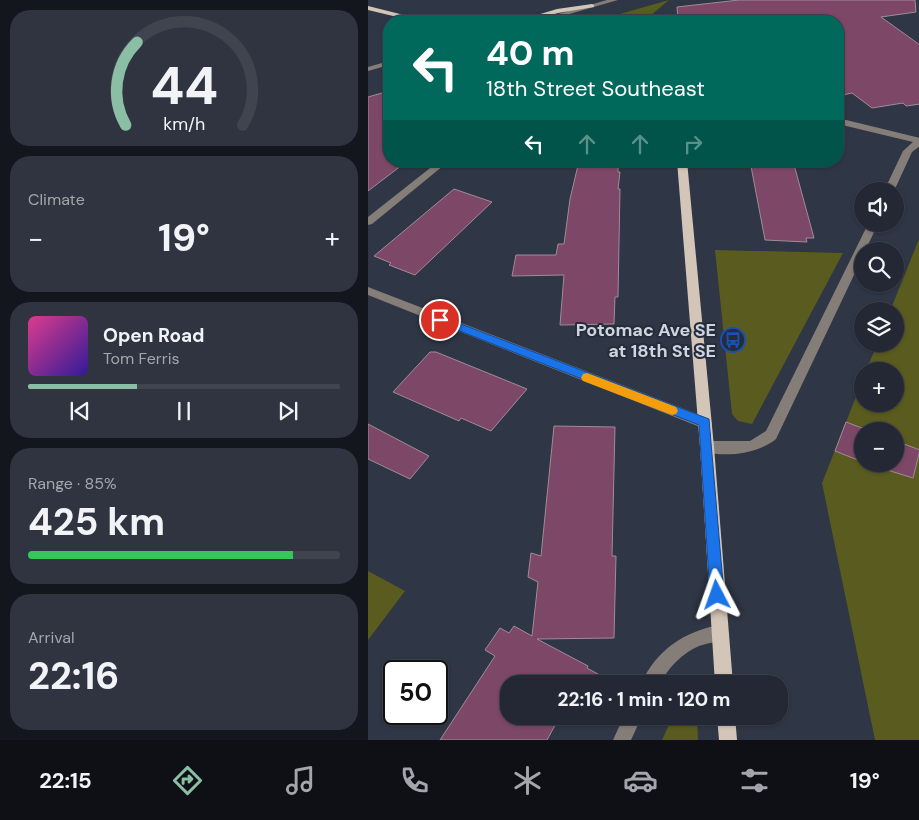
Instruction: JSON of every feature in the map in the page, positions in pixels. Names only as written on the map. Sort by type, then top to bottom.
[{"type":"main road","points":[[543,15],[592,6]]},
{"type":"main road","points":[[368,8],[397,15]]},
{"type":"main road","points":[[683,167],[707,447],[723,675]]},
{"type":"main road","points":[[727,725],[728,740]]},
{"type":"street","points":[[560,15],[615,0]]},
{"type":"street","points":[[368,68],[383,64]]},
{"type":"street","points":[[844,122],[920,141]]},
{"type":"street","points":[[893,182],[908,151],[920,141]]},
{"type":"street","points":[[368,222],[437,167]]},
{"type":"street","points":[[707,447],[752,446],[764,442],[771,435],[869,232]]},
{"type":"street","points":[[368,291],[705,423]]},
{"type":"street","points":[[655,675],[675,651],[696,638],[720,633]]},
{"type":"street","points":[[622,740],[629,725]]},
{"type":"shaded area","points":[[669,0],[651,15],[616,15]]},
{"type":"shaded area","points":[[919,239],[919,740],[875,740],[822,483],[854,402],[854,412],[904,412],[904,362],[870,362],[874,352],[904,352],[904,302],[894,302],[898,292],[904,292],[904,276]]},
{"type":"shaded area","points":[[715,250],[843,253],[752,424],[738,421],[732,414]]},
{"type":"shaded area","points":[[368,571],[405,591],[368,640]]},
{"type":"shaded area","points":[[669,725],[697,725],[698,740],[662,740]]},
{"type":"building","points":[[739,0],[915,0],[916,12],[881,17],[920,45],[920,104],[906,106],[903,103],[872,108],[852,93],[844,95],[844,15],[678,15],[677,7]]},
{"type":"building","points":[[383,93],[383,167],[399,167],[368,191],[368,97]]},
{"type":"building","points":[[578,167],[618,167],[618,172],[620,172],[618,189],[620,189],[618,297],[615,297],[614,324],[560,325],[564,275],[512,276],[516,255],[556,255],[558,244],[564,244],[570,199]]},
{"type":"building","points":[[751,167],[795,167],[814,238],[806,238],[807,242],[765,240]]},
{"type":"building","points":[[454,189],[492,202],[415,275],[389,265],[391,263],[374,256]]},
{"type":"building","points":[[430,352],[436,352],[527,389],[491,431],[461,418],[459,421],[393,392]]},
{"type":"building","points":[[846,422],[854,425],[854,458],[835,451]]},
{"type":"building","points":[[368,424],[429,456],[410,479],[368,459]]},
{"type":"building","points":[[554,426],[615,427],[612,556],[616,556],[614,638],[537,639],[588,666],[587,668],[600,675],[500,675],[500,725],[555,725],[547,740],[440,740],[495,656],[485,650],[500,628],[509,633],[514,626],[532,636],[538,582],[528,577],[531,553],[541,556]]},
{"type":"building","points":[[904,444],[920,450],[913,478],[894,472],[904,472]]},
{"type":"slow traffic","points":[[587,378],[672,411]]},
{"type":"place","name":"Potomac Ave SE at 18th St SE","points":[[733,340]]},
{"type":"route","points":[[440,320],[705,423],[717,595]]}]
